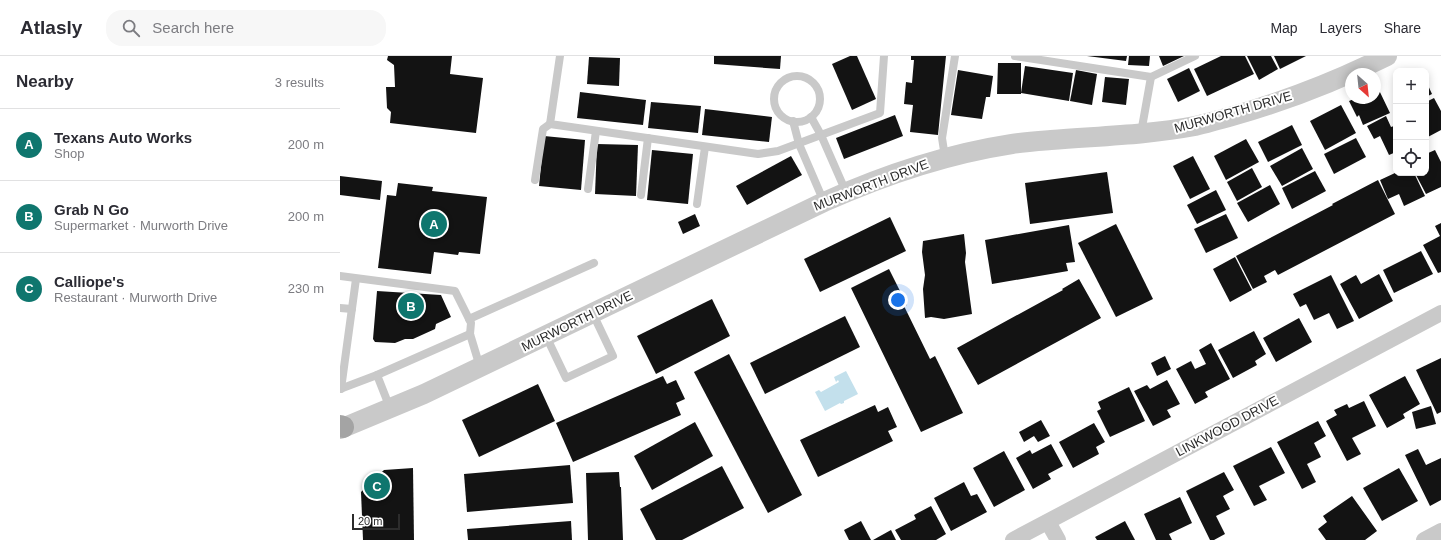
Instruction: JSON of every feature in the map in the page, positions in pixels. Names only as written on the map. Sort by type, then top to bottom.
[{"type":"street","name":"MURWORTH DRIVE","points":[[341,428],[424,394],[824,202],[846,192],[908,169],[945,157],[1013,144],[1141,134],[1197,126],[1262,107],[1308,91],[1350,74],[1387,56]]},
{"type":"street","name":"LINKWOOD DRIVE","points":[[1013,540],[1441,313]]},
{"type":"street","points":[[1048,522],[1058,540]]},
{"type":"street","points":[[1424,540],[1441,531]]},
{"type":"lane","points":[[550,124],[560,56]]},
{"type":"lane","points":[[535,180],[543,129],[550,124],[758,154],[778,151],[799,144],[880,113],[884,56]]},
{"type":"lane","points":[[945,157],[942,138],[955,56]]},
{"type":"lane","points":[[1015,56],[1151,77],[1196,56]]},
{"type":"lane","points":[[791,76],[799,76],[813,82],[818,88],[820,104],[811,116],[806,120],[793,121],[786,119],[780,114],[776,108],[774,100],[778,85],[791,76]]},
{"type":"lane","points":[[1141,134],[1151,77]]},
{"type":"lane","points":[[811,116],[822,135],[846,192]]},
{"type":"lane","points":[[793,121],[799,144],[824,202]]},
{"type":"lane","points":[[588,189],[596,131]]},
{"type":"lane","points":[[641,195],[648,138]]},
{"type":"lane","points":[[698,204],[706,147]]},
{"type":"lane","points":[[469,319],[594,263]]},
{"type":"lane","points":[[340,276],[455,290],[471,323],[470,334],[480,367]]},
{"type":"lane","points":[[356,279],[349,330],[343,349],[340,389],[377,375],[470,334]]},
{"type":"lane","points":[[340,308],[352,309]]},
{"type":"lane","points":[[546,336],[566,378],[586,369],[613,356],[593,314]]},
{"type":"lane","points":[[340,329],[349,330]]},
{"type":"lane","points":[[377,375],[390,408]]},
{"type":"water","points":[[846,371],[858,394],[844,401],[844,403],[840,403],[825,411],[815,392],[819,390],[821,392],[839,382],[838,380],[836,382],[834,377]]},
{"type":"building","points":[[388,56],[452,56],[450,74],[483,78],[476,133],[390,123],[391,112],[387,108],[386,87],[395,87],[394,65],[387,60]]},
{"type":"building","points":[[714,56],[781,56],[780,69],[714,64]]},
{"type":"building","points":[[850,56],[857,56],[876,99],[852,110],[832,64]]},
{"type":"building","points":[[911,56],[946,56],[938,135],[910,132],[913,105],[904,104],[906,82],[912,83],[914,60],[911,60]]},
{"type":"building","points":[[1087,56],[1127,56],[1126,61]]},
{"type":"building","points":[[1129,56],[1150,56],[1149,66],[1128,65]]},
{"type":"building","points":[[1159,56],[1184,56],[1163,66]]},
{"type":"building","points":[[1221,56],[1245,56],[1254,74],[1207,96],[1194,69]]},
{"type":"building","points":[[1247,56],[1271,56],[1278,69],[1259,80]]},
{"type":"building","points":[[1274,56],[1306,56],[1280,69]]},
{"type":"building","points":[[589,57],[620,58],[619,86],[587,84]]},
{"type":"building","points":[[998,63],[1021,63],[1021,94],[997,94]]},
{"type":"building","points":[[1025,66],[1073,73],[1069,101],[1021,93]]},
{"type":"building","points":[[1189,68],[1200,91],[1178,102],[1167,79]]},
{"type":"building","points":[[958,70],[993,76],[990,97],[986,97],[982,119],[951,115]]},
{"type":"building","points":[[1076,70],[1097,74],[1092,105],[1070,101]]},
{"type":"building","points":[[1105,77],[1129,79],[1126,105],[1102,102]]},
{"type":"building","points":[[1429,88],[1432,94],[1429,96]]},
{"type":"building","points":[[580,92],[646,100],[643,125],[577,118]]},
{"type":"building","points":[[1381,94],[1390,113],[1363,125],[1359,115],[1357,117],[1350,104],[1381,104]]},
{"type":"building","points":[[1434,98],[1441,111],[1441,130],[1429,136],[1429,104],[1429,100]]},
{"type":"building","points":[[651,102],[701,106],[698,133],[648,128]]},
{"type":"building","points":[[1341,105],[1356,133],[1325,150],[1310,121]]},
{"type":"building","points":[[705,109],[772,117],[769,142],[702,135]]},
{"type":"building","points":[[895,115],[903,136],[844,159],[836,138]]},
{"type":"building","points":[[1386,116],[1391,127],[1393,126],[1393,153],[1389,155],[1380,136],[1374,139],[1367,126]]},
{"type":"building","points":[[1292,125],[1302,145],[1268,162],[1258,142]]},
{"type":"building","points":[[544,136],[585,140],[581,190],[539,186]]},
{"type":"building","points":[[1356,138],[1366,157],[1334,174],[1324,154]]},
{"type":"building","points":[[1246,139],[1259,162],[1226,180],[1214,156]]},
{"type":"building","points":[[597,144],[638,145],[636,196],[595,194]]},
{"type":"building","points":[[1302,148],[1313,169],[1282,186],[1270,166]]},
{"type":"building","points":[[652,150],[693,154],[688,204],[647,200]]},
{"type":"building","points":[[1435,150],[1441,162],[1441,187],[1426,194],[1417,176],[1429,176],[1429,153]]},
{"type":"building","points":[[791,156],[802,175],[747,205],[736,186]]},
{"type":"building","points":[[1193,156],[1210,189],[1190,199],[1173,166]]},
{"type":"building","points":[[1252,168],[1262,187],[1237,201],[1227,182]]},
{"type":"building","points":[[1315,171],[1326,191],[1292,209],[1282,188]]},
{"type":"building","points":[[1107,172],[1113,213],[1030,224],[1025,183]]},
{"type":"building","points":[[1393,174],[1393,176],[1415,176],[1425,196],[1404,206],[1399,194],[1388,199],[1380,180]]},
{"type":"building","points":[[340,176],[382,181],[380,200],[340,195]]},
{"type":"building","points":[[1378,180],[1395,214],[1278,275],[1275,270],[1264,276],[1267,282],[1253,289],[1236,256]]},
{"type":"building","points":[[398,183],[433,187],[432,191],[487,197],[480,254],[459,252],[458,255],[434,252],[431,274],[378,268],[387,195],[396,196]]},
{"type":"building","points":[[1270,185],[1280,204],[1248,222],[1237,203]]},
{"type":"building","points":[[1216,190],[1226,210],[1197,224],[1187,205]]},
{"type":"building","points":[[695,214],[700,226],[683,234],[678,222]]},
{"type":"building","points":[[1226,214],[1238,238],[1206,253],[1194,229]]},
{"type":"building","points":[[890,217],[906,251],[820,292],[804,259]]},
{"type":"building","points":[[1441,223],[1441,272],[1438,273],[1423,245],[1440,236],[1435,226]]},
{"type":"building","points":[[1116,224],[1153,299],[1116,317],[1078,243]]},
{"type":"building","points":[[1069,225],[1075,262],[1066,263],[1068,271],[992,284],[985,240]]},
{"type":"building","points":[[964,234],[966,253],[965,262],[972,314],[944,319],[931,317],[925,318],[923,289],[925,275],[922,252],[923,241]]},
{"type":"building","points":[[1421,251],[1433,274],[1394,293],[1383,270]]},
{"type":"building","points":[[1235,257],[1252,290],[1230,302],[1213,269]]},
{"type":"building","points":[[889,269],[907,305],[904,306],[930,359],[935,356],[963,413],[921,432],[851,288]]},
{"type":"building","points":[[1379,274],[1393,301],[1359,319],[1340,284],[1356,275],[1361,284]]},
{"type":"building","points":[[1331,275],[1354,321],[1337,329],[1329,313],[1314,320],[1306,304],[1300,307],[1293,294]]},
{"type":"building","points":[[1079,279],[1101,318],[978,385],[957,348],[1063,290],[1062,289]]},
{"type":"building","points":[[377,291],[441,295],[451,317],[436,324],[435,329],[413,339],[405,339],[395,343],[375,342],[373,339]]},
{"type":"building","points":[[712,299],[730,336],[656,374],[637,336]]},
{"type":"building","points":[[845,316],[860,347],[765,394],[750,363]]},
{"type":"building","points":[[1299,318],[1312,342],[1276,362],[1263,338]]},
{"type":"building","points":[[1254,331],[1266,354],[1255,361],[1257,365],[1233,378],[1218,350]]},
{"type":"building","points":[[1211,343],[1230,379],[1205,392],[1208,397],[1195,404],[1176,369],[1191,361],[1195,369],[1206,364],[1199,350]]},
{"type":"building","points":[[729,354],[802,495],[768,513],[694,372]]},
{"type":"building","points":[[1165,356],[1171,369],[1157,376],[1151,363]]},
{"type":"building","points":[[1441,358],[1441,412],[1437,414],[1416,370]]},
{"type":"building","points":[[663,376],[667,384],[676,380],[685,399],[676,403],[681,415],[573,462],[556,423]]},
{"type":"building","points":[[1405,376],[1420,404],[1403,414],[1405,418],[1387,428],[1369,395]]},
{"type":"building","points":[[1167,380],[1180,404],[1167,410],[1171,417],[1153,426],[1134,391],[1147,385],[1150,389]]},
{"type":"building","points":[[538,384],[555,421],[479,457],[462,420]]},
{"type":"building","points":[[1129,387],[1145,421],[1110,437],[1097,411],[1101,409],[1098,402]]},
{"type":"building","points":[[1364,401],[1376,426],[1352,438],[1361,454],[1347,461],[1326,421],[1337,415],[1334,410],[1347,404],[1349,408]]},
{"type":"building","points":[[875,405],[878,412],[888,407],[897,427],[888,431],[893,441],[818,477],[800,440]]},
{"type":"building","points":[[1431,406],[1436,424],[1416,429],[1412,412]]},
{"type":"building","points":[[1041,420],[1050,436],[1038,442],[1034,436],[1024,442],[1019,432]]},
{"type":"building","points":[[1318,421],[1326,436],[1314,443],[1321,457],[1307,464],[1316,482],[1302,489],[1277,442]]},
{"type":"building","points":[[695,422],[713,456],[652,490],[634,456]]},
{"type":"building","points":[[1094,423],[1105,442],[1096,447],[1099,454],[1073,468],[1059,442]]},
{"type":"building","points":[[1051,444],[1063,466],[1048,474],[1051,479],[1033,489],[1016,458],[1030,450],[1032,454]]},
{"type":"building","points":[[1271,447],[1285,473],[1259,486],[1267,500],[1254,506],[1233,466]]},
{"type":"building","points":[[1418,449],[1426,465],[1441,458],[1441,500],[1430,506],[1405,455]]},
{"type":"building","points":[[1004,451],[1025,490],[994,507],[973,468]]},
{"type":"building","points":[[570,465],[573,503],[467,512],[464,474]]},
{"type":"building","points":[[722,466],[744,508],[682,540],[656,540],[640,509]]},
{"type":"building","points":[[413,468],[414,540],[363,540],[361,492],[384,470]]},
{"type":"building","points":[[1399,468],[1418,501],[1382,521],[1363,488]]},
{"type":"building","points":[[619,472],[623,540],[588,540],[586,473]]},
{"type":"building","points":[[1224,472],[1234,490],[1223,496],[1230,509],[1216,516],[1225,534],[1214,540],[1210,540],[1186,491]]},
{"type":"building","points":[[964,482],[971,496],[977,494],[987,512],[951,531],[934,498]]},
{"type":"building","points":[[1352,496],[1377,531],[1365,540],[1326,540],[1318,529],[1327,522],[1323,516]]},
{"type":"building","points":[[1180,497],[1192,523],[1169,534],[1172,540],[1156,540],[1144,514]]},
{"type":"building","points":[[931,506],[946,534],[936,540],[901,540],[895,530],[916,519],[914,515]]},
{"type":"building","points":[[571,521],[572,540],[468,540],[467,529]]},
{"type":"building","points":[[861,521],[871,540],[849,540],[844,530]]},
{"type":"building","points":[[1125,521],[1135,540],[1097,540],[1095,537]]},
{"type":"building","points":[[891,530],[896,540],[873,540]]},
{"type":"place","name":"Texans Auto Works","points":[[434,224]]},
{"type":"place","name":"Grab N Go","points":[[411,306]]},
{"type":"place","name":"Calliope's","points":[[377,486]]}]
